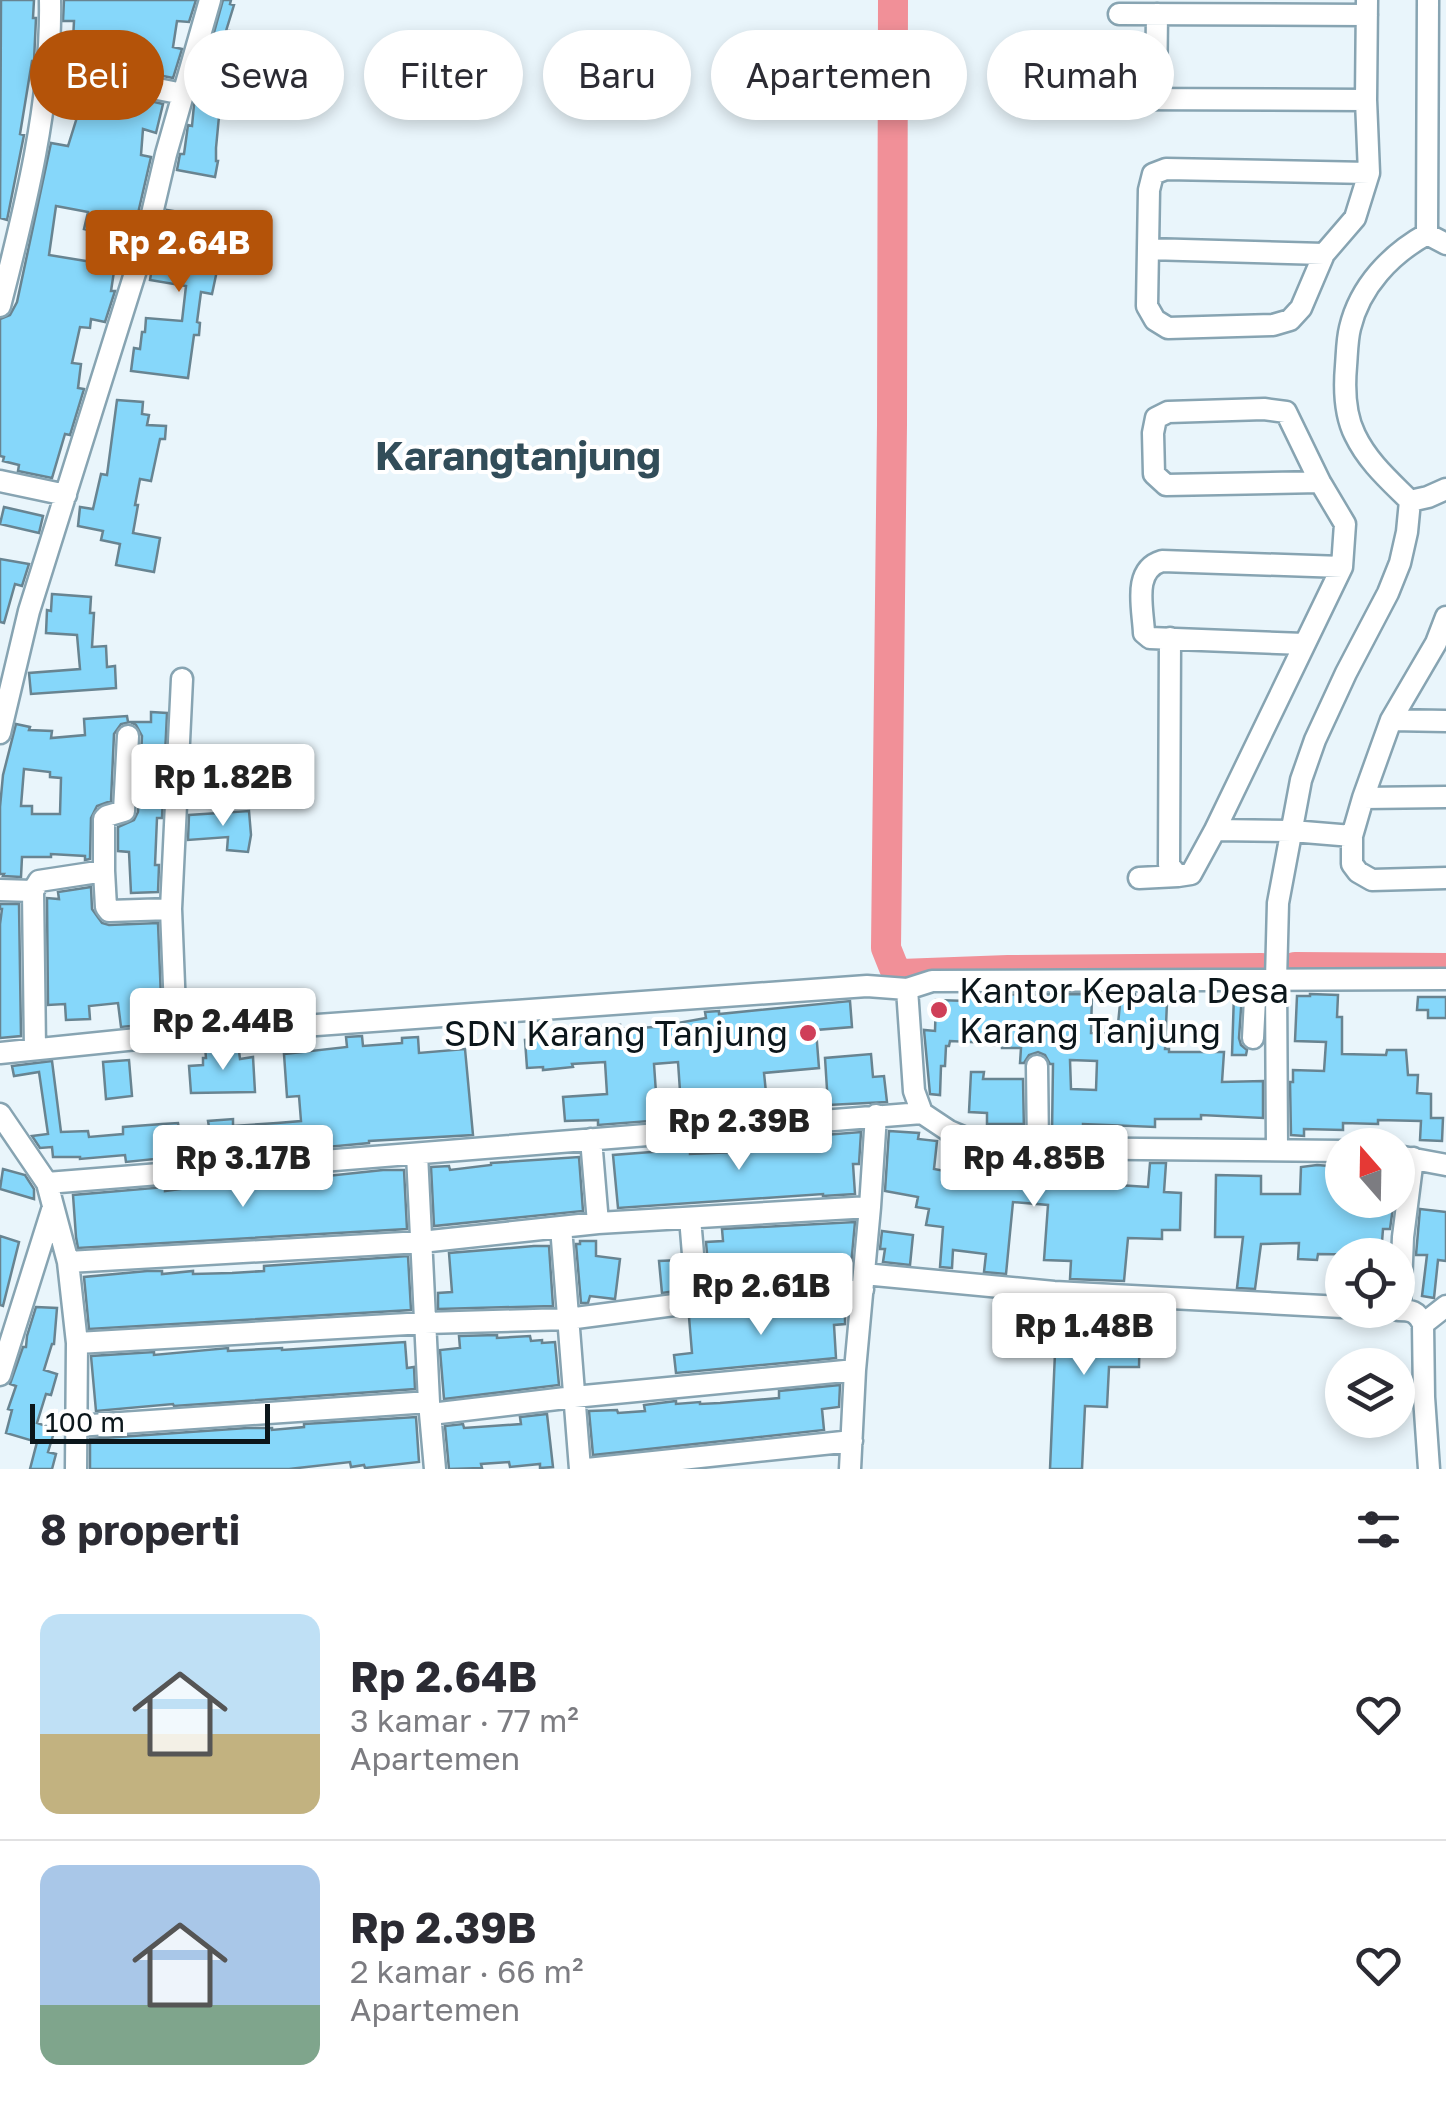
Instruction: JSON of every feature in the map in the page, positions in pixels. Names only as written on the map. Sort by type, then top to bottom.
[{"type":"street","points":[[0,306],[36,144],[48,66],[50,0]]},
{"type":"street","points":[[0,733],[29,611],[147,235],[210,0]]},
{"type":"street","points":[[1426,234],[1428,0]]},
{"type":"street","points":[[1119,14],[1367,7],[1369,173],[1354,218],[1324,254],[1301,308],[1290,320],[1274,326],[1168,328],[1155,320],[1148,306],[1148,249],[1150,178],[1158,171],[1369,173]]},
{"type":"street","points":[[1157,14],[1157,30]]},
{"type":"street","points":[[164,90],[183,94]]},
{"type":"street","points":[[1174,99],[1366,100]]},
{"type":"street","points":[[1426,234],[1446,244]]},
{"type":"street","points":[[1410,501],[1368,459],[1353,431],[1345,375],[1350,328],[1361,299],[1382,266],[1407,244],[1426,234]]},
{"type":"street","points":[[1148,249],[1324,254]]},
{"type":"street","points":[[1138,878],[1191,874],[1342,567],[1345,524],[1286,412],[1168,412],[1156,418],[1154,474],[1166,484],[1320,482]]},
{"type":"street","points":[[0,480],[66,495]]},
{"type":"street","points":[[1410,501],[1446,489]]},
{"type":"street","points":[[1252,1038],[1301,780],[1346,673],[1388,593],[1400,562],[1410,501]]},
{"type":"street","points":[[1304,644],[1150,638],[1144,633],[1142,578],[1151,564],[1162,560],[1342,567]]},
{"type":"street","points":[[1446,617],[1441,643],[1392,720],[1352,836],[1352,864],[1372,880],[1446,878]]},
{"type":"street","points":[[1170,638],[1170,865],[1178,876]]},
{"type":"street","points":[[176,1035],[170,909],[182,679]]},
{"type":"street","points":[[1392,720],[1446,722]]},
{"type":"street","points":[[128,736],[124,811],[104,819],[106,907],[109,911],[170,909]]},
{"type":"street","points":[[1363,798],[1446,797]]},
{"type":"street","points":[[1215,830],[1292,830],[1352,836]]},
{"type":"street","points":[[35,1048],[36,882],[104,871]]},
{"type":"street","points":[[0,890],[33,891]]},
{"type":"street","points":[[0,1053],[176,1035],[868,986],[907,989],[932,981],[1446,979]]},
{"type":"street","points":[[1266,980],[1277,1150]]},
{"type":"street","points":[[907,989],[914,1092],[922,1113],[949,1131],[982,1144],[1038,1148],[1325,1150]]},
{"type":"street","points":[[1037,1066],[1038,1148]]},
{"type":"street","points":[[47,1184],[922,1113]]},
{"type":"street","points":[[0,1114],[47,1184],[68,1262],[77,1343],[76,1469]]},
{"type":"street","points":[[850,1469],[876,1116]]},
{"type":"street","points":[[590,1139],[598,1223]]},
{"type":"street","points":[[417,1154],[435,1469]]},
{"type":"street","points":[[1415,1159],[1446,1164]]},
{"type":"street","points":[[68,1262],[421,1242],[598,1223],[870,1207]]},
{"type":"street","points":[[0,1375],[52,1208]]},
{"type":"street","points":[[690,1218],[697,1302]]},
{"type":"street","points":[[561,1227],[574,1397],[584,1469],[852,1442]]},
{"type":"street","points":[[77,1343],[568,1319],[863,1282],[1325,1306]]},
{"type":"street","points":[[1423,1324],[1446,1306]]},
{"type":"street","points":[[1415,1313],[1423,1324],[1429,1469]]},
{"type":"street","points":[[77,1426],[430,1408],[855,1370]]},
{"type":"building","points":[[1,0],[34,0],[35,30],[30,30],[30,73],[20,134],[24,135],[7,220],[0,218]]},
{"type":"building","points":[[64,0],[196,0],[189,22],[177,21],[173,47],[182,49],[173,78],[164,76],[164,30],[74,30],[74,21],[63,21]]},
{"type":"building","points":[[223,0],[231,0],[234,5],[226,30],[215,30]]},
{"type":"building","points":[[76,120],[159,120],[156,133],[143,129],[141,155],[151,157],[136,222],[130,221],[125,238],[115,236],[111,291],[115,291],[105,322],[91,319],[90,328],[80,327],[72,363],[81,364],[78,388],[84,389],[52,478],[18,471],[19,465],[3,461],[0,456],[0,319],[10,315],[17,302],[51,143],[68,146]],"holes":[[[56,206],[88,212],[84,229],[97,232],[92,262],[49,255]]]},
{"type":"building","points":[[193,120],[219,120],[215,177],[177,170],[180,154],[184,154],[188,125],[192,126]]},
{"type":"building","points":[[167,210],[210,217],[207,246],[222,247],[212,294],[201,292],[199,335],[194,335],[188,378],[131,371],[134,348],[140,349],[146,318],[182,321],[186,286],[150,280],[168,226],[163,225]]},
{"type":"building","points":[[117,400],[143,402],[142,414],[149,415],[147,425],[166,426],[151,481],[140,479],[135,505],[133,533],[160,538],[154,572],[116,565],[120,544],[101,540],[103,531],[78,526],[80,507],[93,509],[101,474],[107,475]]},
{"type":"building","points":[[4,507],[43,516],[39,533],[0,524]]},
{"type":"building","points":[[0,559],[29,564],[22,586],[15,584],[4,623],[0,622]]},
{"type":"building","points":[[52,594],[91,597],[92,647],[106,646],[107,667],[115,666],[116,688],[31,694],[29,673],[80,669],[77,635],[46,633]]},
{"type":"building","points":[[151,712],[167,713],[162,818],[157,818],[158,892],[131,893],[129,852],[118,851],[118,827],[134,820],[138,812],[142,736],[130,722],[151,722]]},
{"type":"building","points":[[127,716],[128,722],[121,724],[114,734],[111,801],[97,806],[91,818],[90,859],[51,854],[22,857],[21,877],[0,874],[3,775],[16,724],[30,727],[29,730],[52,731],[51,738],[85,735],[84,719]],"holes":[[[24,769],[50,772],[50,777],[61,778],[60,814],[32,814],[32,806],[21,806]]]},
{"type":"building","points":[[249,811],[248,852],[227,850],[228,837],[188,840],[189,815]]},
{"type":"building","points":[[91,887],[92,909],[102,923],[158,923],[162,1023],[121,1027],[118,1003],[89,1006],[90,1019],[66,1020],[65,1004],[48,1005],[47,898],[59,899],[58,892]]},
{"type":"building","points":[[0,904],[19,904],[21,1036],[0,1038],[2,909]]},
{"type":"building","points":[[1092,994],[1091,1033],[1117,1034],[1121,994],[1167,1002],[1165,1049],[1224,1052],[1222,1082],[1263,1081],[1263,1118],[1201,1115],[1201,1119],[1155,1119],[1155,1127],[1083,1124],[1083,1135],[1052,1134],[1053,1064],[1038,1052],[1020,1063],[1021,1048],[1002,1048],[991,1043],[950,1041],[945,1066],[941,1066],[940,1095],[930,1094],[924,1030],[935,1031],[936,1000],[968,1001],[968,995]],"holes":[[[1070,1060],[1097,1061],[1096,1090],[1071,1089]]]},
{"type":"building","points":[[1234,994],[1242,994],[1239,1038],[1246,1055],[1232,1055]]},
{"type":"building","points":[[1338,995],[1342,1054],[1386,1055],[1387,1050],[1406,1050],[1408,1075],[1418,1075],[1417,1093],[1431,1094],[1431,1118],[1443,1118],[1442,1141],[1420,1140],[1421,1121],[1343,1123],[1343,1128],[1304,1129],[1304,1136],[1291,1135],[1293,1070],[1324,1071],[1326,1042],[1295,1041],[1297,996]]},
{"type":"building","points":[[1418,997],[1446,997],[1446,1018],[1428,1018],[1428,1010],[1417,1010]]},
{"type":"building","points":[[850,1001],[852,1027],[816,1030],[819,1068],[764,1073],[768,1112],[598,1125],[598,1120],[565,1121],[563,1097],[607,1094],[605,1062],[543,1070],[527,1068],[525,1040],[603,1034],[602,1027],[620,1025],[620,1029],[672,1026],[706,1018],[705,1012],[719,1014]],"holes":[[[678,1062],[680,1091],[656,1093],[654,1064]]]},
{"type":"building","points":[[362,1036],[363,1046],[402,1043],[402,1038],[418,1037],[419,1053],[465,1049],[473,1135],[255,1152],[255,1148],[164,1150],[165,1158],[126,1162],[125,1155],[53,1157],[52,1147],[40,1148],[32,1136],[48,1134],[39,1072],[14,1076],[12,1066],[52,1061],[61,1132],[88,1131],[89,1137],[123,1134],[123,1127],[162,1124],[178,1123],[179,1129],[209,1127],[208,1121],[233,1119],[233,1126],[301,1121],[299,1096],[287,1097],[284,1054],[347,1047],[346,1037]]},
{"type":"building","points":[[218,1046],[219,1052],[239,1051],[240,1059],[253,1057],[255,1092],[191,1093],[189,1066],[203,1065],[205,1047]]},
{"type":"building","points":[[871,1054],[873,1077],[884,1076],[887,1102],[828,1105],[825,1058]]},
{"type":"building","points":[[129,1060],[132,1096],[106,1099],[103,1062]]},
{"type":"building","points":[[971,1072],[984,1072],[983,1079],[1023,1079],[1024,1133],[1023,1124],[987,1124],[987,1113],[969,1112]]},
{"type":"building","points":[[889,1131],[919,1133],[918,1139],[937,1141],[934,1169],[971,1178],[1002,1180],[1004,1160],[1017,1161],[1016,1176],[1105,1181],[1106,1162],[1121,1163],[1118,1185],[1148,1187],[1150,1163],[1166,1163],[1164,1192],[1181,1193],[1180,1230],[1162,1230],[1162,1239],[1128,1238],[1124,1281],[1070,1279],[1071,1261],[1044,1260],[1048,1205],[1013,1202],[1006,1274],[984,1272],[986,1254],[953,1250],[952,1268],[940,1267],[943,1227],[926,1225],[929,1209],[916,1207],[918,1197],[885,1191]]},
{"type":"building","points":[[861,1132],[859,1164],[853,1164],[855,1194],[618,1208],[613,1155],[690,1149],[690,1154],[736,1152],[755,1149],[754,1143],[813,1140],[812,1136]]},
{"type":"building","points":[[579,1157],[583,1211],[434,1226],[431,1167],[449,1166],[450,1170]]},
{"type":"building","points":[[1325,1166],[1325,1218],[1392,1218],[1390,1229],[1383,1229],[1382,1238],[1325,1238],[1325,1254],[1318,1254],[1317,1260],[1298,1259],[1299,1243],[1261,1244],[1255,1289],[1237,1288],[1243,1237],[1215,1237],[1216,1175],[1261,1176],[1261,1194],[1300,1194],[1301,1167]]},
{"type":"building","points":[[3,1169],[25,1175],[34,1189],[34,1199],[0,1189]]},
{"type":"building","points":[[404,1170],[407,1229],[78,1248],[73,1195],[165,1187],[165,1191]]},
{"type":"building","points":[[1420,1209],[1446,1212],[1446,1261],[1438,1260],[1434,1298],[1422,1296],[1427,1255],[1416,1255]]},
{"type":"building","points":[[855,1222],[850,1277],[710,1287],[706,1242],[723,1241],[722,1229]]},
{"type":"building","points":[[882,1231],[913,1235],[910,1265],[883,1262]]},
{"type":"building","points":[[0,1236],[19,1242],[3,1306],[0,1305]]},
{"type":"building","points":[[596,1241],[596,1256],[620,1259],[615,1299],[590,1296],[588,1303],[581,1303],[576,1244]]},
{"type":"building","points":[[549,1246],[553,1306],[438,1309],[438,1293],[452,1292],[449,1253]]},
{"type":"building","points":[[408,1256],[411,1310],[89,1329],[84,1277],[147,1271],[264,1271],[264,1266]]},
{"type":"building","points":[[680,1260],[682,1290],[662,1293],[659,1261]]},
{"type":"building","points":[[845,1305],[845,1324],[834,1325],[836,1358],[676,1373],[674,1355],[692,1353],[689,1317]]},
{"type":"building","points":[[1057,1306],[1090,1308],[1089,1330],[1126,1331],[1126,1322],[1140,1322],[1139,1367],[1109,1367],[1107,1407],[1085,1406],[1082,1469],[1050,1469]]},
{"type":"building","points":[[36,1307],[57,1308],[54,1344],[44,1370],[57,1374],[37,1423],[55,1429],[48,1452],[56,1454],[52,1469],[30,1469],[37,1442],[6,1433],[12,1410],[8,1409],[16,1386],[10,1384],[26,1347]]},
{"type":"building","points":[[497,1335],[555,1342],[559,1385],[444,1399],[440,1350],[460,1348],[459,1336]]},
{"type":"building","points":[[405,1342],[407,1368],[414,1367],[415,1389],[96,1411],[91,1356]]},
{"type":"building","points":[[840,1385],[839,1407],[822,1409],[824,1430],[593,1455],[589,1411],[645,1411],[644,1405],[676,1401],[700,1404],[779,1398],[779,1391]]},
{"type":"building","points":[[547,1414],[553,1467],[510,1467],[509,1462],[449,1469],[445,1426],[521,1424],[520,1417]]},
{"type":"building","points":[[416,1417],[419,1462],[365,1468],[351,1467],[350,1462],[289,1469],[90,1469],[90,1439],[247,1428],[272,1430],[304,1424]]},
{"type":"waterway","points":[[893,0],[886,948],[894,968],[901,974],[1262,968]]},
{"type":"waterway","points":[[1295,967],[1446,968]]},
{"type":"place","name":"Kantor Kepala Desa Karang Tanjung","points":[[939,1010]]},
{"type":"place","name":"SDN Karang Tanjung","points":[[808,1033]]},
{"type":"district","name":"Karangtanjung","points":[[518,455]]}]
